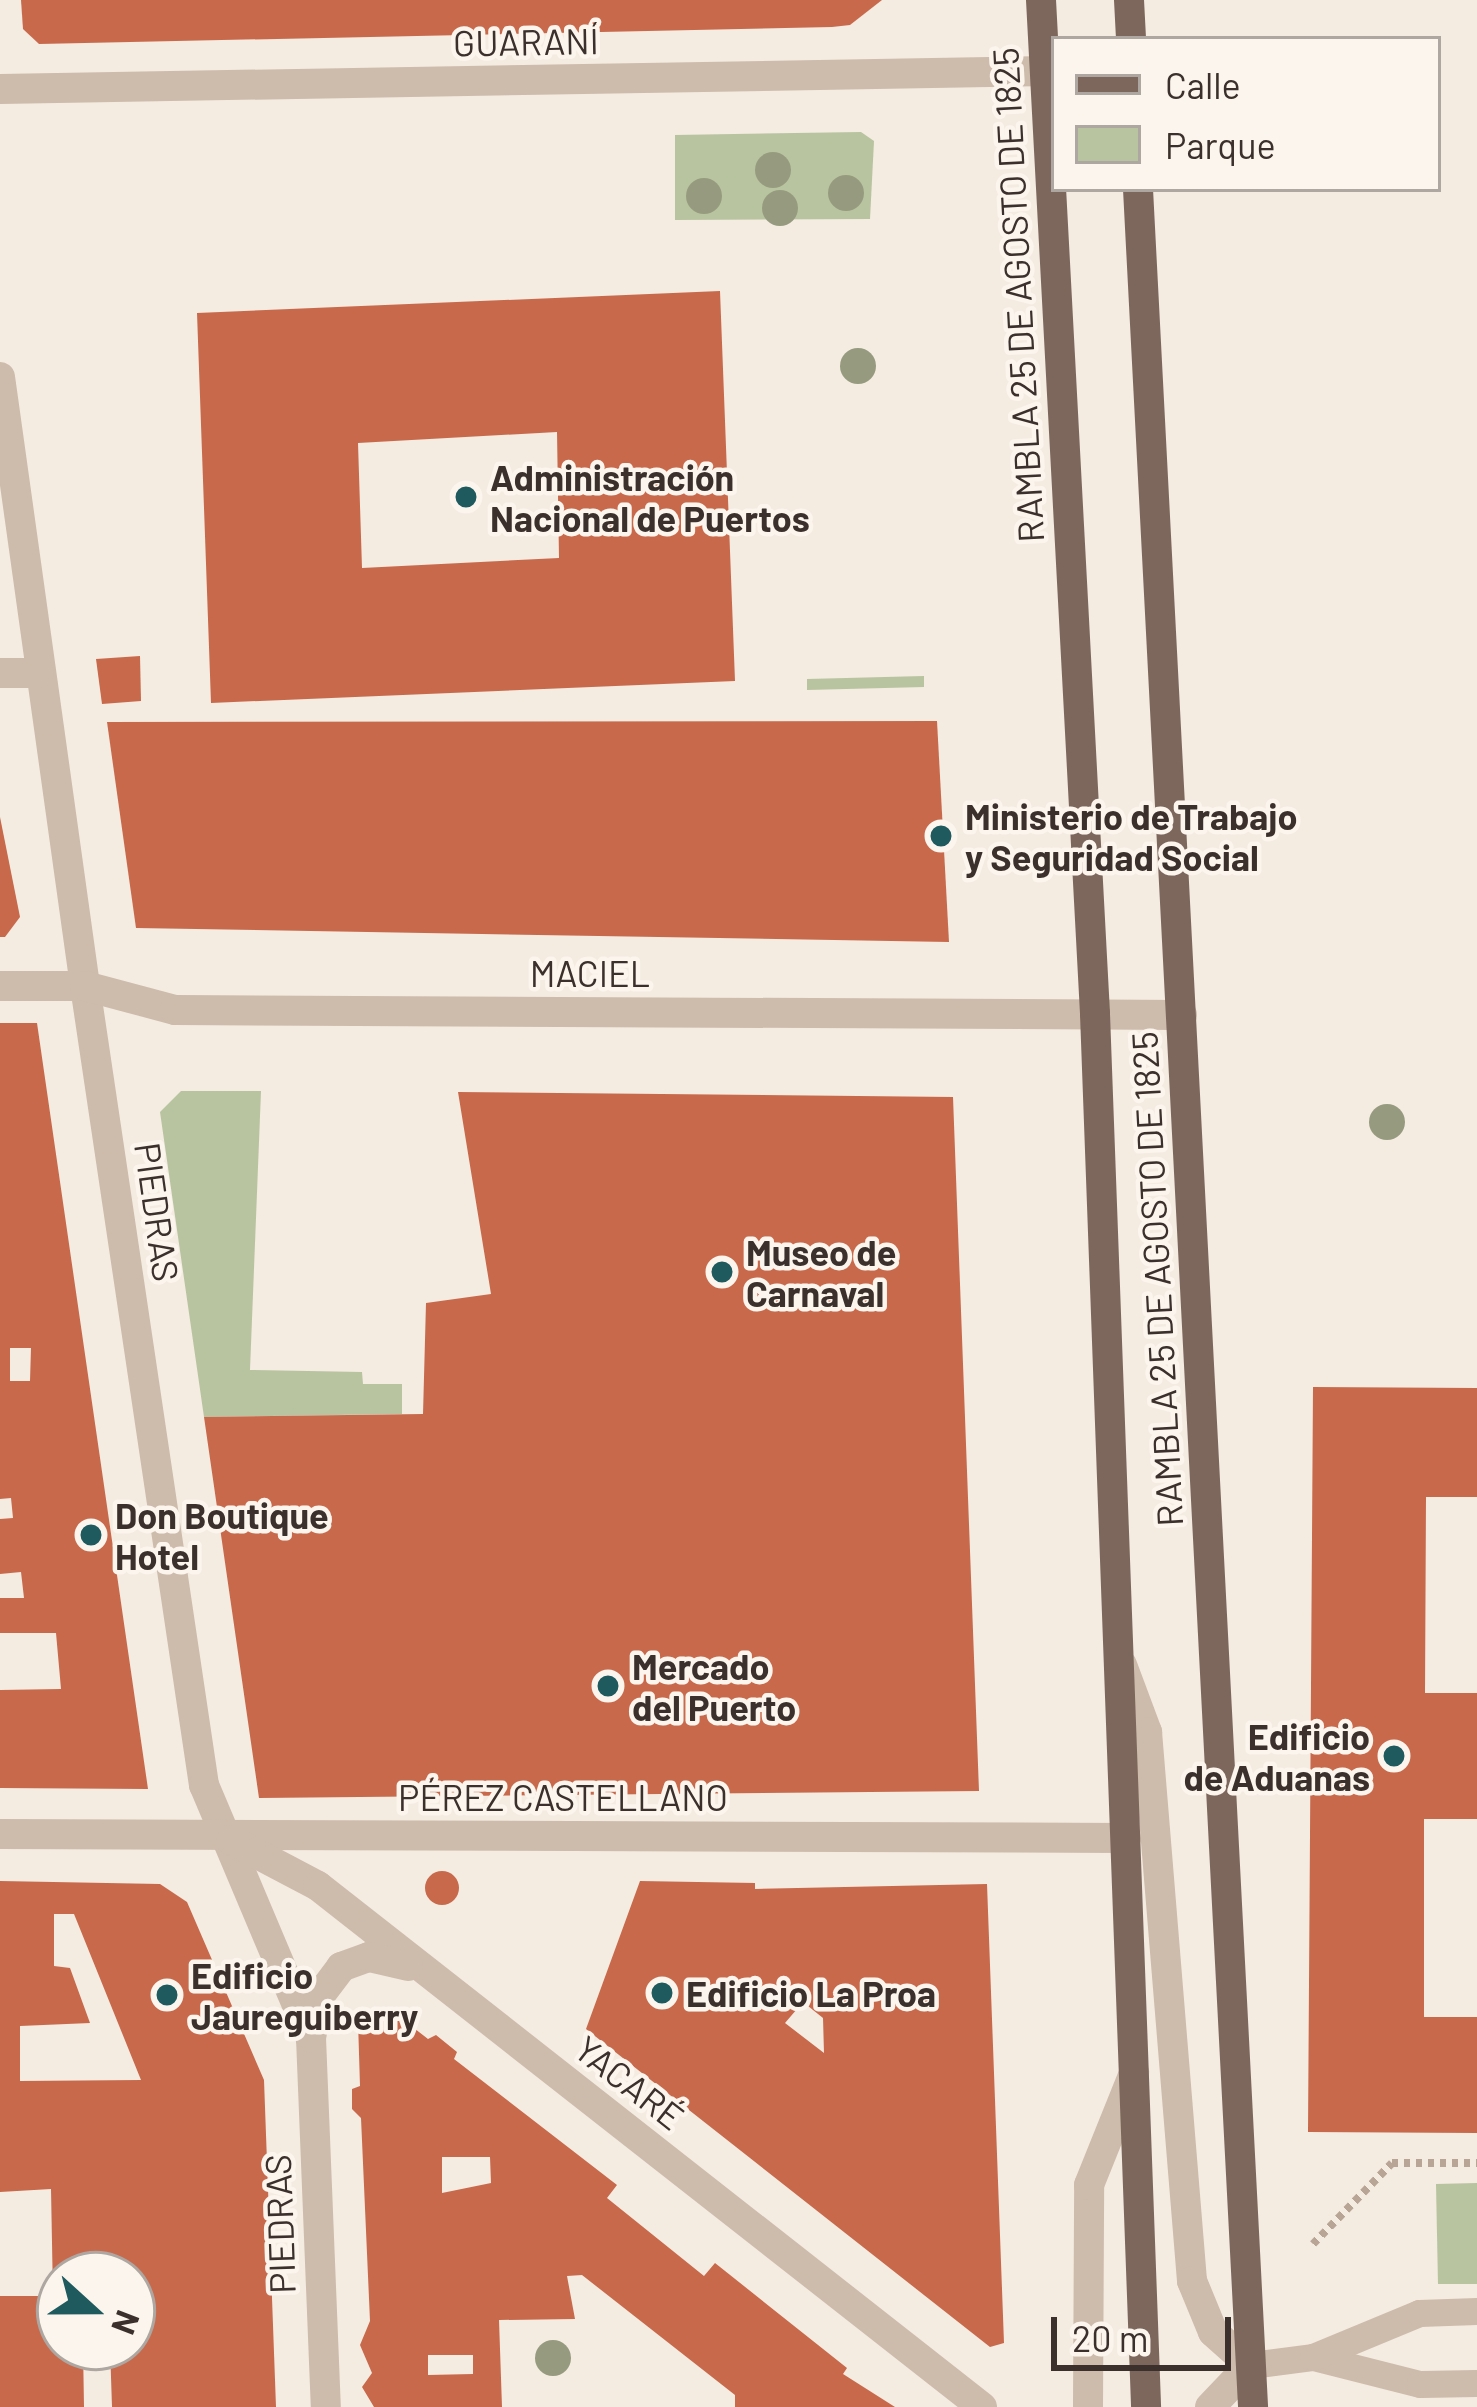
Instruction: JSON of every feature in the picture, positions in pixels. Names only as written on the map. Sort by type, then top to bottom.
[{"type":"main road","name":"RAMBLA 25 DE AGOSTO DE 1825","points":[[1040,0],[1051,112]]},
{"type":"main road","points":[[1129,0],[1131,36]]},
{"type":"main road","name":"RAMBLA 25 DE AGOSTO DE 1825","points":[[1055,192],[1122,1665],[1146,2407]]},
{"type":"main road","name":"RAMBLA 25 DE AGOSTO DE 1825","points":[[1138,192],[1252,2407]]},
{"type":"street","name":"GUARANÍ","points":[[0,89],[1049,71]]},
{"type":"street","name":"PIEDRAS","points":[[0,377],[39,673],[204,1785],[220,1835],[311,2038]]},
{"type":"street","points":[[0,673],[39,673]]},
{"type":"street","name":"MACIEL","points":[[0,986],[85,986],[175,1010],[1182,1015]]},
{"type":"street","name":"RAMBLA 25 DE AGOSTO DE 1825","points":[[1122,1665],[1147,1732],[1192,2281],[1213,2332],[1250,2366]]},
{"type":"street","name":"PÉREZ CASTELLANO","points":[[0,1834],[1126,1838]]},
{"type":"street","name":"YACARÉ","points":[[220,1835],[318,1886],[982,2407]]},
{"type":"street","name":"PIEDRAS","points":[[326,2407],[311,2038],[318,1998],[341,1966],[388,1957],[436,1980]]},
{"type":"street","name":"RAMBLA 25 DE AGOSTO DE 1825","points":[[1088,2407],[1089,2185],[1134,2073]]},
{"type":"street","points":[[1210,2407],[1250,2366]]},
{"type":"lane","points":[[1250,2366],[1312,2357],[1419,2313],[1477,2311]]},
{"type":"lane","points":[[1312,2357],[1420,2384],[1477,2383]]},
{"type":"path","points":[[1313,2244],[1392,2163],[1477,2163]]},
{"type":"green space","points":[[861,132],[874,141],[870,219],[675,220],[675,135]]},
{"type":"green space","points":[[924,676],[924,687],[807,690],[807,679]]},
{"type":"green space","points":[[181,1091],[261,1091],[250,1370],[362,1372],[363,1384],[402,1384],[402,1414],[204,1417],[160,1112]]},
{"type":"green space","points":[[1477,2183],[1477,2284],[1438,2284],[1436,2184]]},
{"type":"building","points":[[21,0],[882,0],[850,25],[832,27],[39,44],[23,29]]},
{"type":"building","points":[[720,291],[735,681],[211,703],[197,313]],"holes":[[[557,432],[559,558],[362,568],[358,443]]]},
{"type":"building","points":[[140,656],[141,701],[102,704],[96,659]]},
{"type":"building","points":[[937,721],[949,942],[136,928],[107,722]]},
{"type":"building","points":[[0,817],[20,917],[5,937],[0,937]]},
{"type":"building","points":[[0,1023],[37,1023],[148,1789],[0,1788],[0,1690],[61,1689],[56,1633],[0,1633],[0,1598],[24,1598],[21,1572],[0,1574],[0,1519],[13,1518],[11,1498],[0,1499]],"holes":[[[10,1348],[31,1348],[30,1381],[10,1381]]]},
{"type":"building","name":"Mercado del Puerto","points":[[458,1092],[953,1097],[979,1791],[259,1798],[204,1417],[423,1414],[426,1303],[491,1294]]},
{"type":"building","name":"Edificio de Aduanas","points":[[1313,1387],[1477,1388],[1477,1497],[1426,1497],[1425,1693],[1477,1693],[1477,1819],[1424,1819],[1424,2017],[1477,2017],[1477,2133],[1308,2132]]},
{"type":"building","points":[[442,1871],[454,1876],[459,1888],[454,1900],[442,1905],[430,1900],[425,1888],[430,1876]]},
{"type":"building","points":[[0,1881],[160,1884],[187,1902],[264,2080],[276,2407],[112,2407],[111,2371],[156,2371],[156,2251],[52,2251],[51,2189],[0,2192]],"holes":[[[54,1914],[74,1914],[141,2080],[20,2081],[20,2026],[90,2023],[70,1968],[54,1966]]]},
{"type":"building","points":[[640,1881],[755,1883],[755,1889],[987,1884],[1004,2343],[990,2347],[586,2029]],"holes":[[[803,2002],[823,2018],[824,2053],[785,2023]]]},
{"type":"building","points":[[366,2011],[392,2011],[428,2039],[436,2035],[457,2052],[454,2059],[617,2185],[607,2198],[704,2276],[715,2263],[847,2368],[843,2374],[895,2407],[735,2407],[735,2395],[582,2275],[567,2276],[575,2319],[499,2320],[502,2407],[374,2407],[362,2387],[372,2373],[360,2345],[370,2321],[361,2118],[352,2109],[352,2089],[360,2086],[358,2021]],"holes":[[[442,2157],[490,2157],[491,2183],[442,2193]],[[428,2355],[473,2355],[473,2374],[428,2375]]]},
{"type":"building","points":[[0,2296],[36,2296],[36,2371],[83,2371],[84,2407],[0,2407]]},
{"type":"place","name":"Administración Nacional de Puertos","points":[[466,497]]},
{"type":"place","name":"Ministerio de Trabajo y Seguridad Social","points":[[941,836]]},
{"type":"place","name":"Museo de Carnaval","points":[[722,1272]]},
{"type":"place","name":"Don Boutique Hotel","points":[[91,1535]]},
{"type":"place","name":"Mercado del Puerto","points":[[608,1686]]},
{"type":"place","name":"Edificio de Aduanas","points":[[1394,1756]]},
{"type":"place","name":"Edificio La Proa","points":[[662,1993]]},
{"type":"place","name":"Edificio Jaureguiberry","points":[[167,1995]]}]
